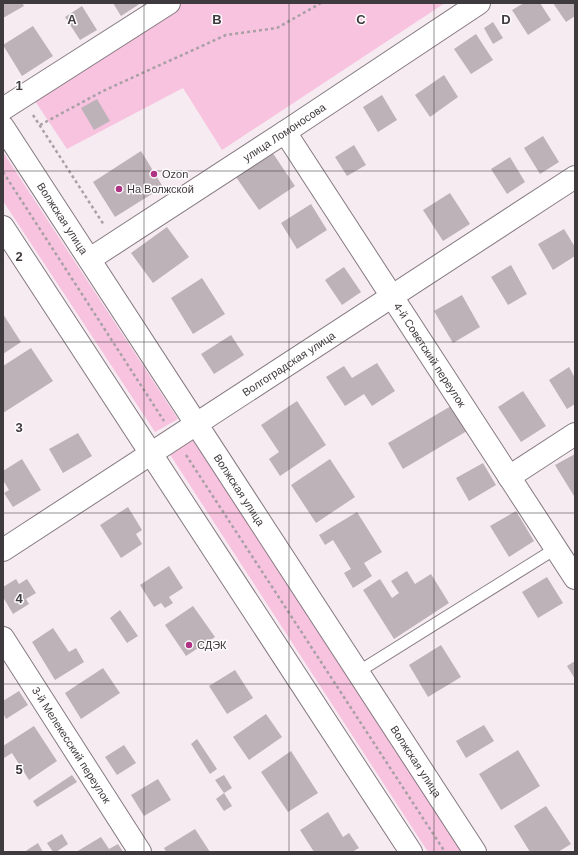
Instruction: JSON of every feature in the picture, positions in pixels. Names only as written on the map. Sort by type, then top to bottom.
[{"type":"street","points":[[3,109],[169,3]]},
{"type":"street","name":"улица Ломоносова","points":[[90,259],[285,132],[478,3]]},
{"type":"street","name":"Волжская улица","points":[[3,127],[475,852]]},
{"type":"street","name":"4-й Советский переулок","points":[[285,132],[575,578]]},
{"type":"street","name":"Волгоградская улица","points":[[3,550],[575,177]]},
{"type":"street","points":[[3,227],[411,852]]},
{"type":"street","points":[[509,477],[575,434]]},
{"type":"street","name":"3-й Мелекесский переулок","points":[[3,638],[140,852]]},
{"type":"lane","points":[[358,672],[555,549]]},
{"type":"path","points":[[40,125],[103,91],[226,35],[278,28],[321,3]]},
{"type":"path","points":[[22,97],[116,242]]},
{"type":"path","points":[[3,172],[444,852]]},
{"type":"shaded area","points":[[173,3],[445,3],[222,150],[183,88],[67,149],[31,95]]},
{"type":"shaded area","points":[[3,152],[178,419],[155,432],[3,201]]},
{"type":"shaded area","points":[[192,434],[464,852],[428,852],[167,450]]},
{"type":"building","points":[[3,3],[22,3],[24,6],[3,18]]},
{"type":"building","points":[[113,3],[141,3],[121,16]]},
{"type":"building","points":[[524,3],[540,3],[551,20],[528,35],[512,10]]},
{"type":"building","points":[[553,3],[575,3],[575,16],[566,22]]},
{"type":"building","points":[[82,6],[97,30],[80,40],[65,17]]},
{"type":"building","points":[[493,22],[503,38],[493,44],[484,28]]},
{"type":"building","points":[[33,26],[53,56],[22,76],[3,45]]},
{"type":"building","points":[[476,34],[493,60],[471,74],[454,49]]},
{"type":"building","points":[[444,75],[458,97],[430,117],[415,95]]},
{"type":"building","points":[[382,95],[397,120],[378,132],[363,107]]},
{"type":"building","points":[[97,99],[110,121],[94,130],[81,108]]},
{"type":"building","points":[[543,136],[559,162],[540,174],[524,148]]},
{"type":"building","points":[[354,145],[366,165],[347,176],[335,157]]},
{"type":"building","points":[[141,151],[163,187],[115,217],[93,182]]},
{"type":"building","points":[[272,152],[295,186],[259,210],[236,177]]},
{"type":"building","points":[[510,157],[525,182],[507,194],[491,169]]},
{"type":"building","points":[[450,193],[470,224],[443,241],[423,210]]},
{"type":"building","points":[[311,204],[327,230],[297,249],[281,223]]},
{"type":"building","points":[[167,227],[189,257],[153,283],[131,253]]},
{"type":"building","points":[[564,229],[575,247],[575,256],[553,270],[538,244]]},
{"type":"building","points":[[511,265],[527,294],[508,305],[491,277]]},
{"type":"building","points":[[344,267],[361,292],[342,305],[325,280]]},
{"type":"building","points":[[202,278],[225,314],[193,334],[171,298]]},
{"type":"building","points":[[462,295],[480,327],[453,343],[434,311]]},
{"type":"building","points":[[3,314],[21,342],[3,354]]},
{"type":"building","points":[[231,335],[244,355],[214,374],[201,354]]},
{"type":"building","points":[[31,348],[53,381],[3,413],[3,366]]},
{"type":"building","points":[[377,363],[395,391],[372,406],[364,394],[345,406],[326,377],[344,366],[352,378]]},
{"type":"building","points":[[569,367],[575,378],[575,404],[567,409],[549,380]]},
{"type":"building","points":[[523,391],[546,426],[521,442],[498,407]]},
{"type":"building","points":[[297,401],[326,445],[280,476],[269,459],[279,452],[261,425]]},
{"type":"building","points":[[451,406],[467,431],[403,469],[388,443]]},
{"type":"building","points":[[78,433],[92,456],[63,473],[49,449]]},
{"type":"building","points":[[575,454],[575,495],[574,496],[555,465]]},
{"type":"building","points":[[22,459],[41,490],[13,507],[4,493],[9,490],[3,480],[3,471]]},
{"type":"building","points":[[330,459],[355,497],[316,523],[291,485]]},
{"type":"building","points":[[483,463],[496,485],[469,501],[456,478]]},
{"type":"building","points":[[128,507],[142,530],[136,534],[142,544],[121,558],[100,525]]},
{"type":"building","points":[[516,511],[534,541],[509,557],[490,526]]},
{"type":"building","points":[[357,512],[382,552],[364,563],[372,576],[353,588],[344,573],[351,569],[333,540],[325,545],[319,535]]},
{"type":"building","points":[[169,566],[183,588],[169,597],[173,603],[165,608],[161,603],[154,607],[140,585]]},
{"type":"building","points":[[407,571],[415,584],[431,574],[449,603],[394,639],[363,590],[380,579],[392,598],[399,593],[391,581]]},
{"type":"building","points":[[547,577],[563,603],[538,618],[522,592]]},
{"type":"building","points":[[16,579],[19,584],[27,579],[36,593],[26,599],[29,604],[13,614],[3,597],[3,587]]},
{"type":"building","points":[[193,606],[215,637],[186,656],[165,625]]},
{"type":"building","points":[[120,610],[138,636],[127,643],[110,618]]},
{"type":"building","points":[[53,628],[69,652],[76,648],[84,662],[55,680],[32,642]]},
{"type":"building","points":[[441,645],[461,677],[428,697],[409,665]]},
{"type":"building","points":[[575,661],[575,679],[567,666]]},
{"type":"building","points":[[103,668],[120,693],[81,719],[65,693]]},
{"type":"building","points":[[235,670],[253,698],[227,714],[209,686]]},
{"type":"building","points":[[19,691],[28,705],[6,719],[3,713],[3,701]]},
{"type":"building","points":[[266,714],[282,737],[249,760],[233,737]]},
{"type":"building","points":[[484,725],[494,741],[466,758],[456,741]]},
{"type":"building","points":[[34,726],[57,761],[29,780],[12,753],[4,758],[3,746]]},
{"type":"building","points":[[197,739],[217,769],[210,774],[191,744]]},
{"type":"building","points":[[124,745],[136,763],[117,775],[105,757]]},
{"type":"building","points":[[518,750],[540,786],[501,810],[479,774]]},
{"type":"building","points":[[291,751],[318,793],[288,812],[261,772]]},
{"type":"building","points":[[72,775],[77,782],[37,807],[33,801]]},
{"type":"building","points":[[224,775],[232,788],[224,793],[215,780]]},
{"type":"building","points":[[158,779],[171,800],[144,816],[131,795]]},
{"type":"building","points":[[224,793],[232,806],[224,811],[216,799]]},
{"type":"building","points":[[546,806],[571,844],[558,852],[530,852],[514,826]]},
{"type":"building","points":[[328,812],[343,837],[349,833],[359,848],[352,852],[314,852],[300,830]]},
{"type":"building","points":[[195,829],[210,852],[166,852],[164,848]]},
{"type":"building","points":[[62,834],[68,844],[56,852],[53,852],[47,843]]},
{"type":"building","points":[[101,837],[109,849],[118,844],[123,852],[76,852]]},
{"type":"building","points":[[38,843],[43,852],[24,852]]},
{"type":"place","name":"Ozon","points":[[154,174]]},
{"type":"place","name":"На Волжской","points":[[119,189]]},
{"type":"place","name":"СДЭК","points":[[189,645]]}]
